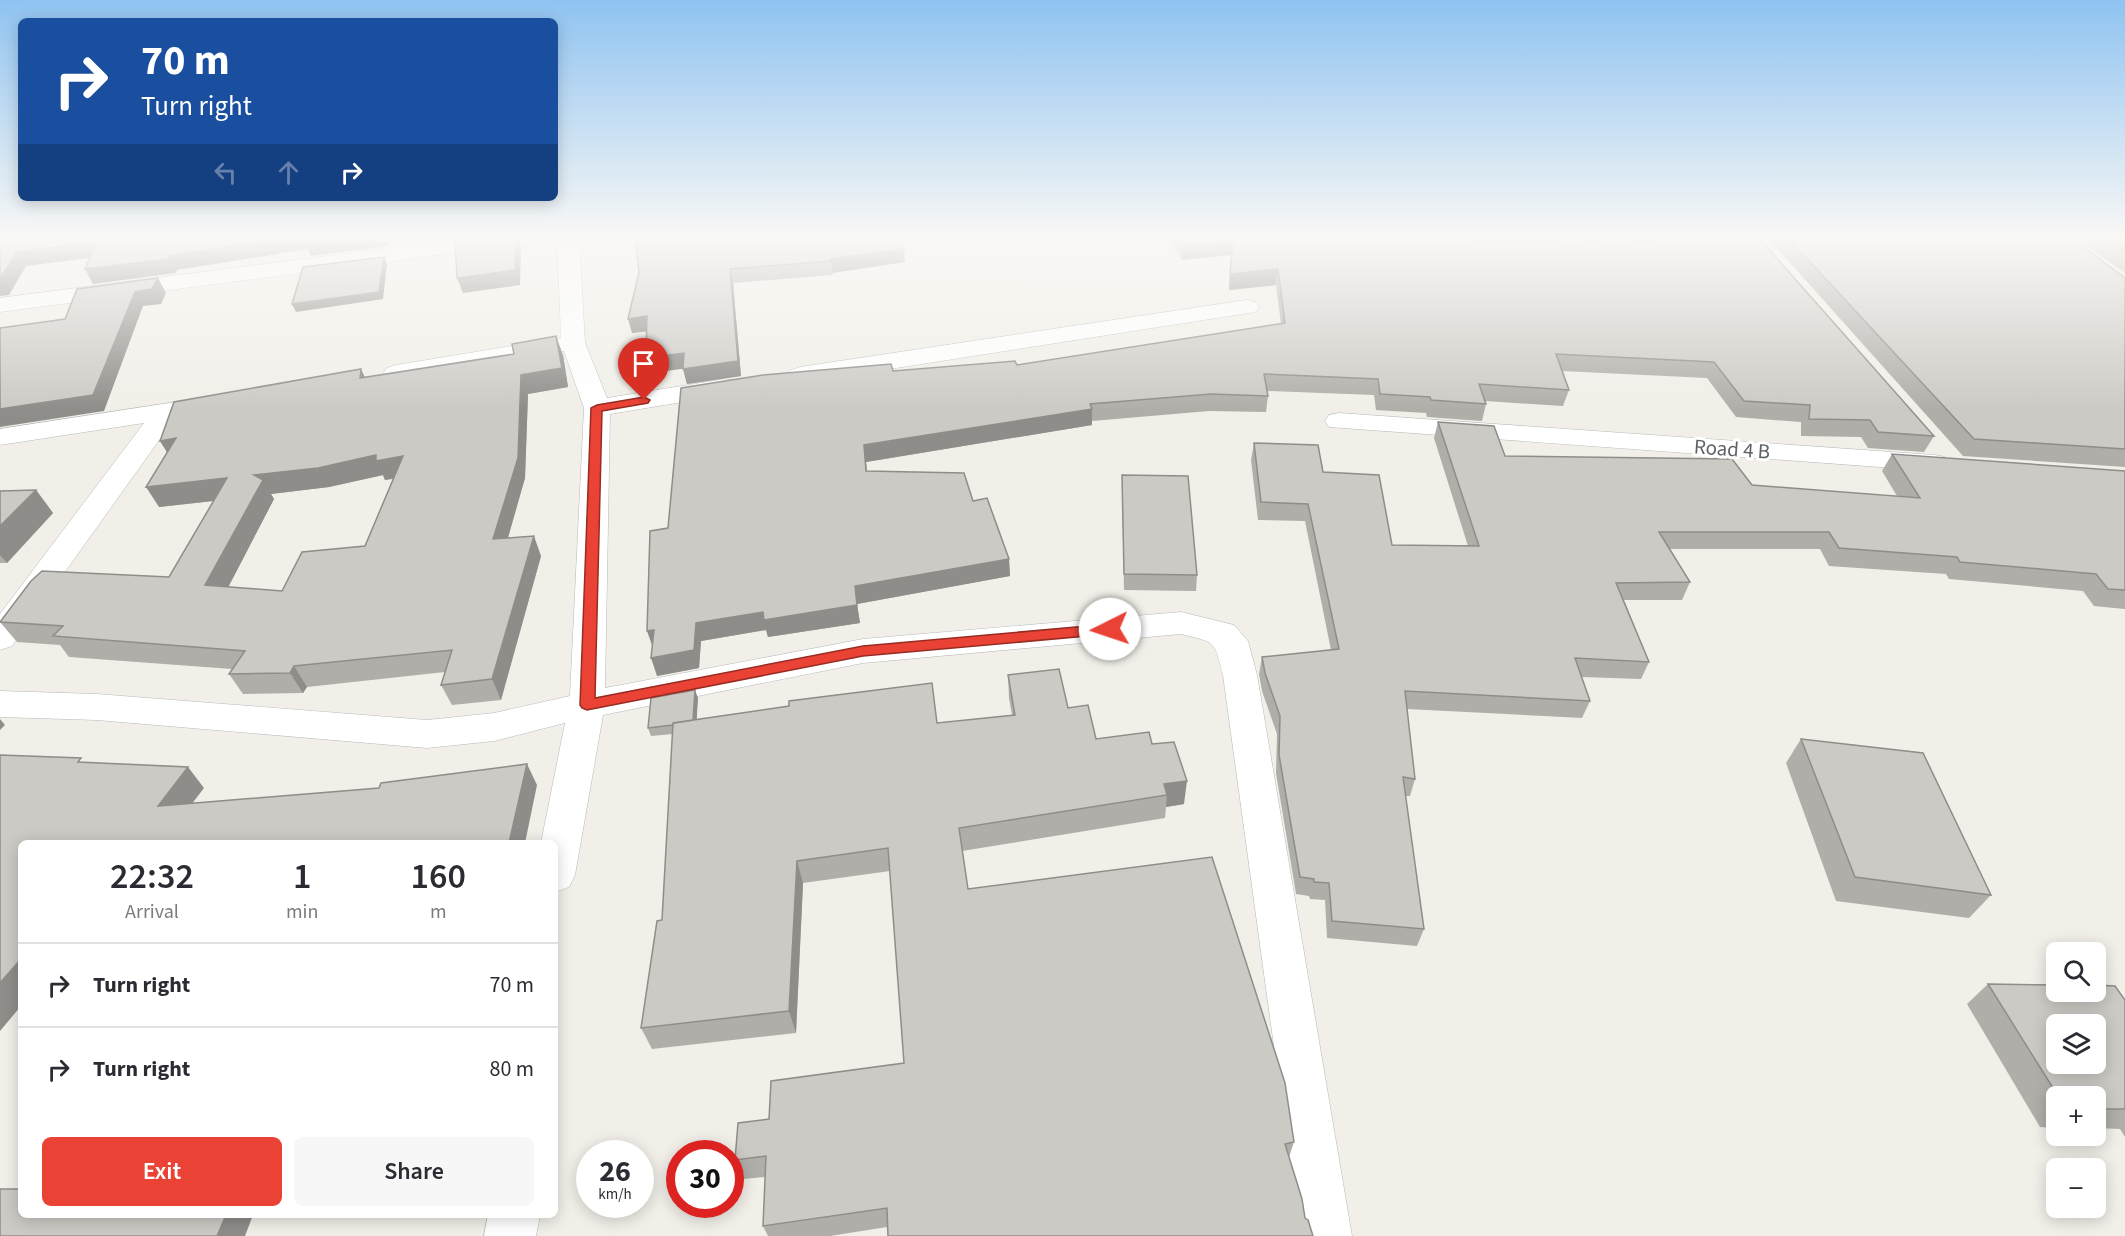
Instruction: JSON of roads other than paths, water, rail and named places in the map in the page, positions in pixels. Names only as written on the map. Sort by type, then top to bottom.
[{"type":"street","points":[[0,305],[80,295]]},
{"type":"street","points":[[558,859],[587,705],[597,408],[573,343],[572,295]]},
{"type":"street","points":[[597,408],[1247,307]]},
{"type":"street","points":[[375,376],[573,343]]},
{"type":"street","points":[[0,436],[235,400]]},
{"type":"street","points":[[0,638],[165,412]]},
{"type":"street","name":"Road 4 B","points":[[1339,421],[1958,465],[1929,437]]},
{"type":"street","points":[[0,704],[97,707],[426,734],[494,727],[587,705],[863,651],[1181,623],[1222,633],[1231,641],[1240,675],[1326,1236]]},
{"type":"street","points":[[510,1236],[513,1218]]}]
